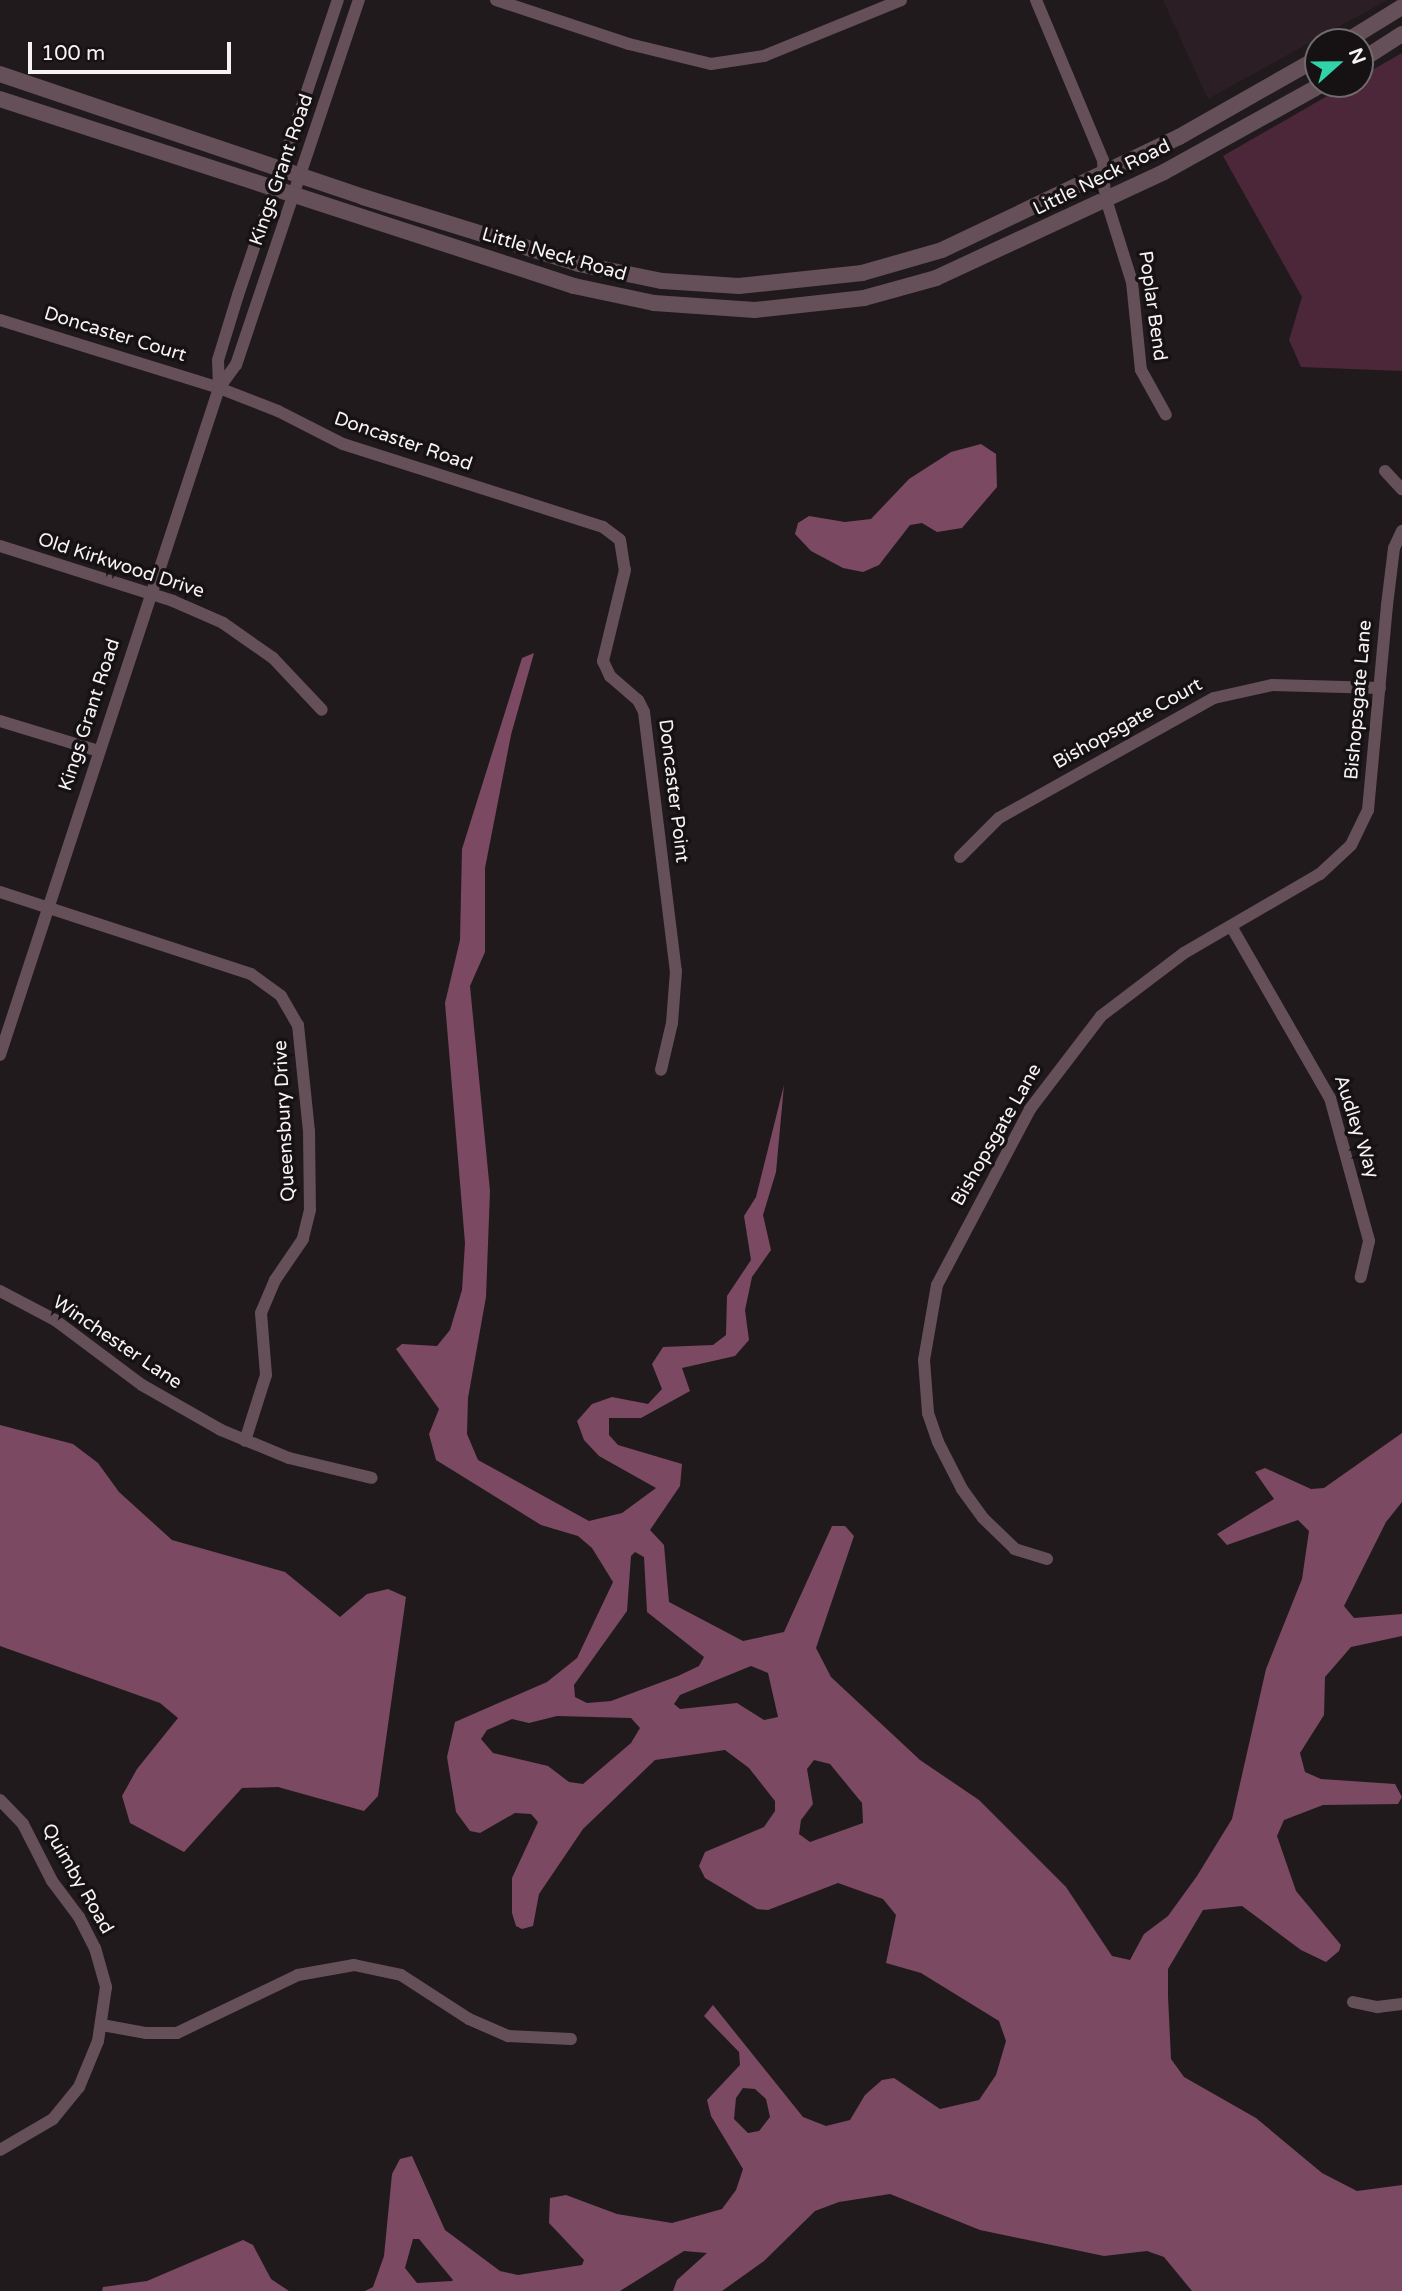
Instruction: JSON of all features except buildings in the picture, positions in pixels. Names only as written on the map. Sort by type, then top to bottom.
[{"type":"street","name":"Kings Grant Road","points":[[219,388],[218,360],[338,0]]},
{"type":"street","name":"Kings Grant Road","points":[[0,1055],[219,388],[236,365],[359,0]]},
{"type":"street","points":[[496,0],[629,44],[711,64],[764,56],[901,0]]},
{"type":"street","name":"Poplar Bend","points":[[1036,0],[1106,173],[1107,200],[1132,282],[1141,370],[1166,415]]},
{"type":"street","points":[[1368,28],[1398,10],[1402,28]]},
{"type":"street","points":[[1374,52],[1402,34]]},
{"type":"street","name":"Little Neck Road","points":[[0,74],[579,264],[662,281],[739,286],[818,281],[895,265],[979,234],[1106,173],[1304,66]]},
{"type":"street","name":"Little Neck Road","points":[[0,99],[574,286],[654,303],[755,310],[822,305],[897,290],[975,262],[1107,200],[1304,94]]},
{"type":"street","name":"Doncaster Court","points":[[0,320],[219,388]]},
{"type":"street","name":"Doncaster Road","points":[[219,388],[278,411],[343,444],[539,507]]},
{"type":"street","points":[[1385,471],[1402,489]]},
{"type":"street","name":"Doncaster Point","points":[[539,507],[603,527],[625,549],[625,570],[603,661],[610,676],[638,700],[644,712],[676,971],[672,1023],[661,1070]]},
{"type":"street","name":"Bishopsgate Lane","points":[[1047,1559],[1015,1549],[983,1518],[961,1489],[938,1442],[929,1413],[923,1360],[937,1285],[1030,1109],[1073,1048],[1101,1016],[1145,980],[1320,874],[1351,845],[1368,810],[1394,548],[1402,531]]},
{"type":"street","name":"Old Kirkwood Drive","points":[[0,546],[201,612],[249,639],[322,710]]},
{"type":"street","name":"Bishopsgate Court","points":[[960,857],[999,818],[1214,698],[1272,685],[1380,688]]},
{"type":"street","points":[[0,721],[99,751]]},
{"type":"street","name":"Queensbury Drive","points":[[0,892],[251,974],[281,996],[298,1026],[309,1131],[310,1210],[303,1238],[275,1280],[261,1313],[266,1375],[245,1441]]},
{"type":"street","name":"Audley Way","points":[[1231,926],[1330,1098],[1370,1241],[1361,1277]]},
{"type":"street","name":"Winchester Lane","points":[[0,1292],[84,1339],[142,1385],[181,1409],[245,1441],[333,1472],[372,1478]]},
{"type":"street","name":"Quimby Road","points":[[0,1800],[23,1824],[52,1881],[79,1917],[95,1948],[106,1987],[102,2025],[90,2065],[69,2103],[35,2133],[0,2150]]},
{"type":"street","points":[[102,2025],[146,2033],[177,2033],[298,1975],[354,1965],[401,1975],[469,2019],[508,2036],[570,2039]]},
{"type":"street","points":[[1353,2002],[1377,2007],[1402,2004]]},
{"type":"shaded area","points":[[1163,0],[1387,0],[1336,28],[1304,28],[1304,46],[1208,99]]},
{"type":"shaded area","points":[[1402,53],[1402,371],[1301,367],[1289,340],[1302,297],[1223,156],[1324,98],[1374,98],[1374,69]]},
{"type":"shaded area","points":[[981,444],[996,454],[997,487],[962,528],[937,532],[922,523],[910,525],[879,565],[863,572],[843,568],[811,551],[795,534],[798,523],[809,516],[845,522],[871,519],[909,479],[951,452]]},
{"type":"shaded area","points":[[534,653],[511,735],[485,868],[485,952],[470,986],[490,1191],[486,1297],[468,1398],[467,1434],[478,1460],[589,1521],[622,1513],[656,1488],[599,1456],[584,1440],[577,1421],[592,1404],[612,1397],[648,1404],[662,1389],[652,1364],[663,1347],[713,1345],[726,1335],[727,1296],[751,1260],[744,1216],[756,1197],[784,1085],[776,1172],[763,1215],[771,1250],[752,1277],[745,1310],[749,1340],[735,1356],[682,1368],[690,1391],[641,1418],[609,1418],[609,1435],[618,1445],[682,1464],[680,1486],[650,1530],[664,1545],[669,1602],[743,1641],[784,1632],[832,1526],[845,1526],[854,1536],[816,1648],[831,1677],[920,1760],[979,1800],[1066,1887],[1112,1956],[1130,1960],[1144,1934],[1168,1916],[1197,1876],[1232,1819],[1266,1669],[1302,1579],[1309,1531],[1298,1520],[1227,1545],[1217,1534],[1274,1499],[1255,1472],[1265,1468],[1311,1489],[1324,1488],[1402,1433],[1402,1502],[1386,1522],[1344,1606],[1354,1618],[1402,1614],[1402,1636],[1351,1647],[1325,1677],[1324,1715],[1300,1753],[1305,1772],[1321,1779],[1395,1784],[1402,1797],[1398,1804],[1323,1805],[1284,1820],[1277,1836],[1296,1891],[1341,1945],[1339,1951],[1326,1962],[1301,1950],[1242,1906],[1203,1910],[1168,1969],[1168,1996],[1171,2059],[1184,2077],[1256,2118],[1322,2173],[1357,2191],[1402,2185],[1402,2291],[1192,2291],[1164,2257],[1147,2251],[1104,2256],[980,2230],[890,2194],[839,2202],[815,2211],[764,2261],[722,2291],[673,2291],[677,2280],[707,2253],[684,2251],[620,2291],[365,2291],[373,2287],[384,2256],[392,2174],[400,2159],[412,2156],[445,2230],[500,2271],[518,2275],[582,2265],[584,2260],[549,2223],[550,2198],[566,2195],[617,2214],[672,2223],[722,2209],[736,2190],[743,2169],[711,2116],[707,2100],[740,2065],[739,2052],[704,2016],[713,2005],[803,2117],[826,2126],[850,2120],[865,2095],[882,2080],[894,2078],[940,2109],[979,2100],[996,2075],[1006,2041],[999,2021],[921,1973],[886,1963],[896,1915],[883,1899],[838,1883],[768,1910],[757,1909],[705,1878],[699,1866],[705,1852],[764,1827],[775,1811],[775,1801],[749,1768],[725,1750],[655,1760],[583,1829],[539,1894],[533,1926],[522,1929],[516,1926],[512,1913],[512,1878],[538,1822],[531,1814],[515,1813],[480,1833],[470,1831],[456,1812],[447,1757],[455,1722],[547,1682],[577,1658],[613,1582],[592,1548],[578,1536],[541,1525],[436,1460],[429,1434],[439,1409],[396,1349],[402,1344],[437,1346],[450,1330],[462,1290],[465,1243],[445,1003],[460,940],[462,849],[522,658]],"holes":[[[635,1552],[644,1557],[647,1612],[704,1657],[699,1666],[678,1676],[611,1701],[587,1703],[575,1697],[574,1685],[627,1611],[631,1556]],[[751,1666],[768,1673],[778,1717],[764,1720],[737,1703],[680,1709],[674,1704],[680,1695]],[[557,1716],[631,1718],[640,1728],[631,1743],[583,1784],[569,1782],[548,1766],[493,1753],[481,1739],[487,1730],[512,1719],[529,1723]],[[814,1760],[830,1764],[862,1803],[863,1823],[810,1842],[799,1834],[801,1820],[813,1804],[807,1769]],[[743,2088],[755,2089],[766,2099],[770,2117],[759,2131],[748,2133],[734,2119],[736,2098]],[[413,2239],[419,2239],[453,2280],[417,2283],[405,2268]]]},
{"type":"shaded area","points":[[0,1425],[73,1444],[98,1463],[119,1492],[172,1540],[285,1572],[340,1617],[367,1594],[388,1589],[406,1597],[378,1796],[364,1811],[278,1787],[242,1788],[184,1852],[130,1823],[122,1796],[137,1769],[178,1718],[160,1703],[0,1646]]},
{"type":"shaded area","points":[[243,2240],[253,2245],[271,2279],[289,2291],[102,2291],[103,2287],[147,2281]]}]
